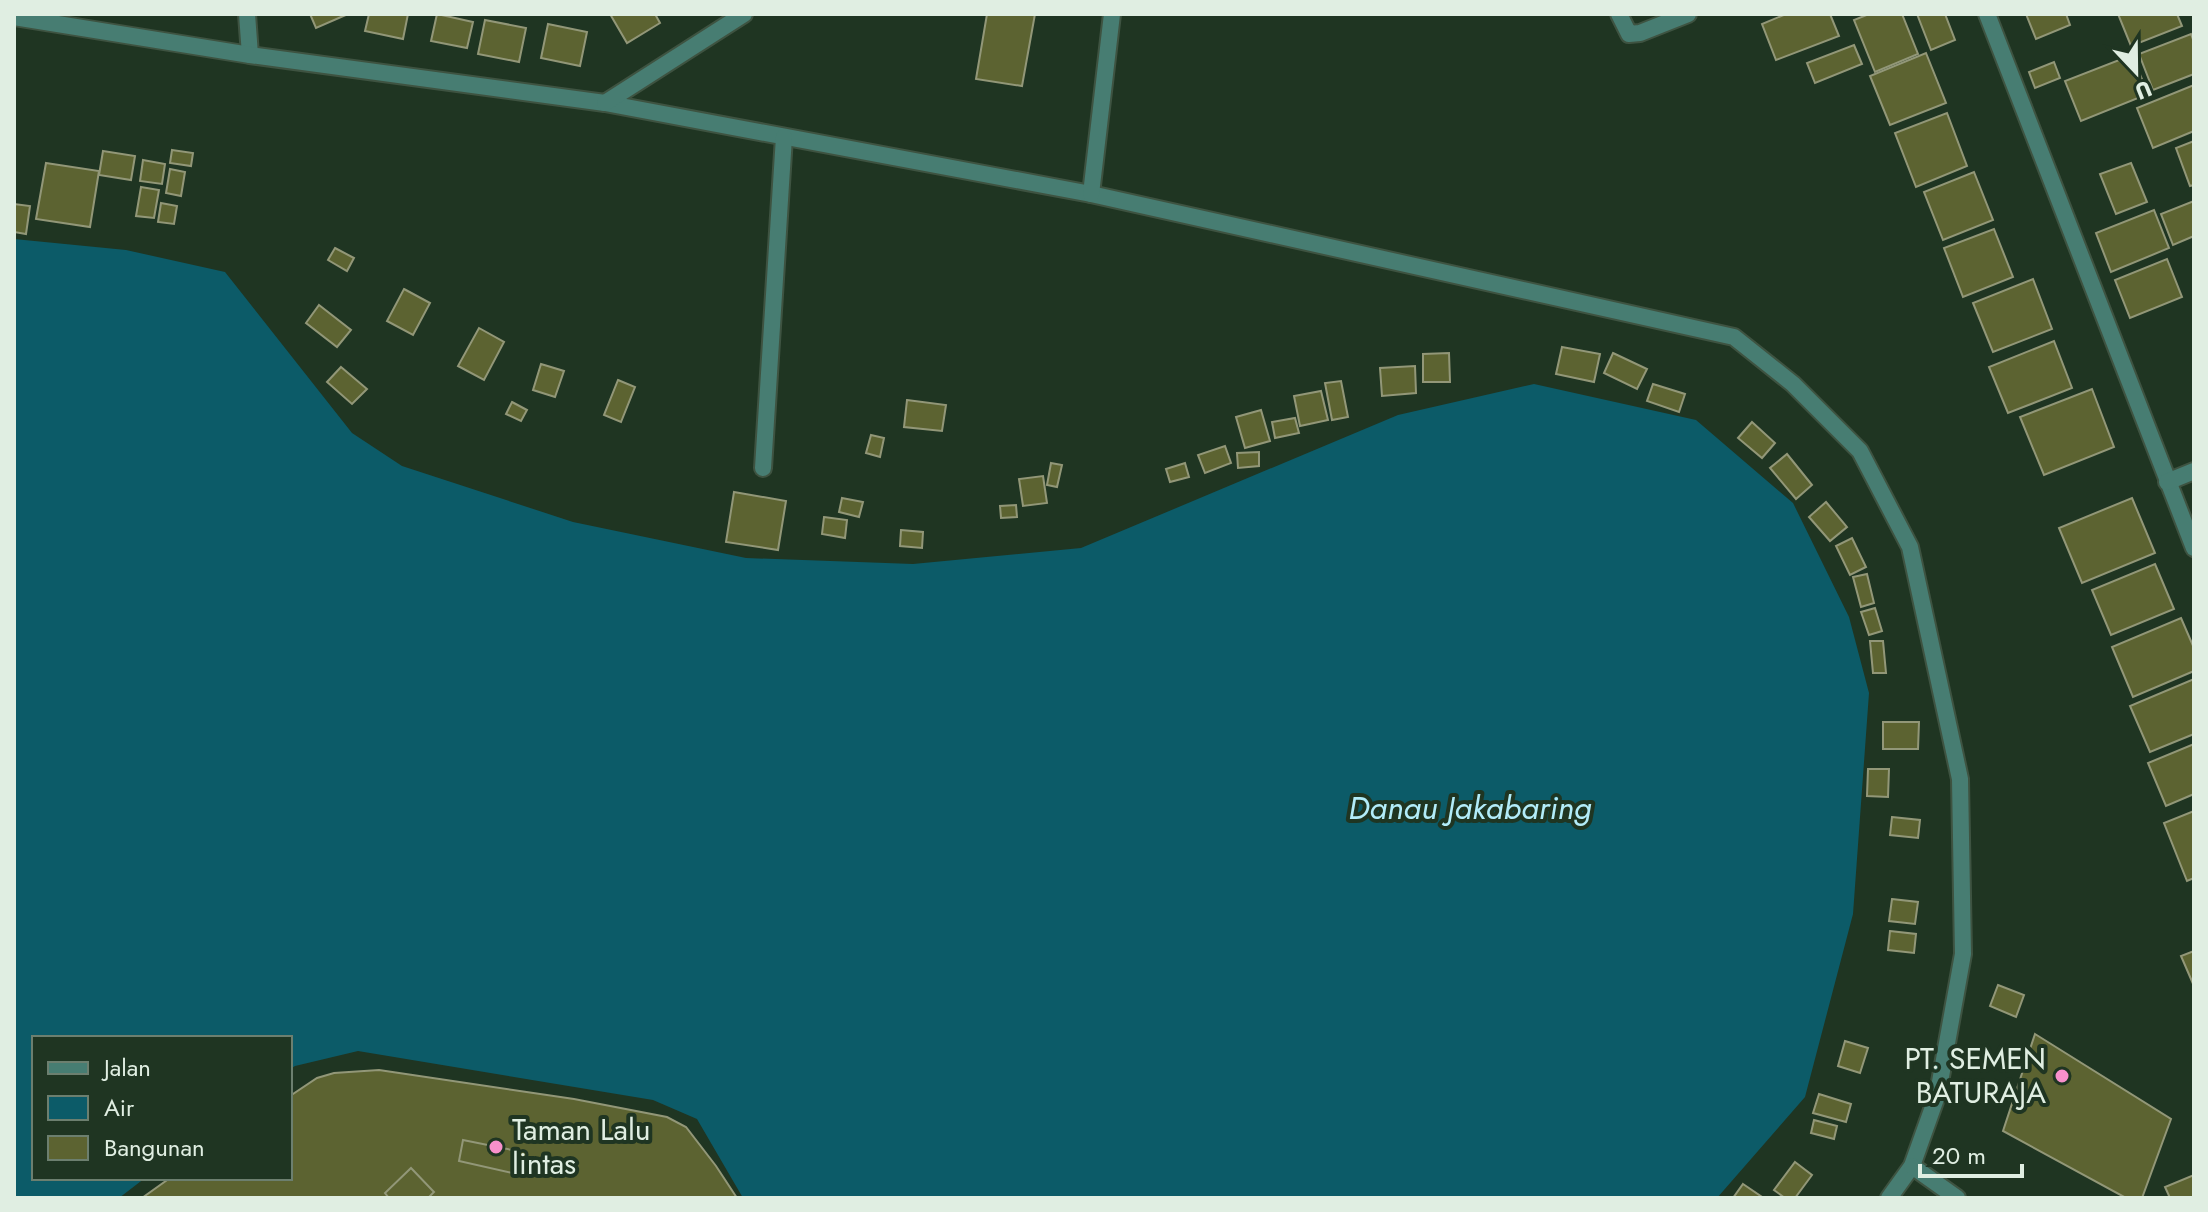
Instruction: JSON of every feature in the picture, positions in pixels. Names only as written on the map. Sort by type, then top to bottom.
[{"type":"street","points":[[247,14],[250,55]]},
{"type":"street","points":[[605,103],[744,14]]},
{"type":"street","points":[[1091,194],[1112,14]]},
{"type":"street","points":[[1619,14],[1629,34],[1640,33],[1688,14]]},
{"type":"street","points":[[1987,14],[2194,548]]},
{"type":"street","points":[[14,17],[250,55],[605,103],[1091,194],[1734,337],[1793,384],[1860,451],[1910,547],[1960,779],[1963,954],[1938,1093],[1912,1166],[1889,1198]]},
{"type":"street","points":[[763,468],[784,137]]},
{"type":"street","points":[[2167,482],[2194,471]]},
{"type":"street","points":[[1912,1166],[1957,1198]]},
{"type":"water","name":"Danau Jakabaring","points":[[14,239],[126,250],[225,272],[352,433],[402,466],[573,522],[746,558],[913,564],[1081,548],[1398,415],[1534,384],[1696,420],[1793,503],[1849,617],[1869,693],[1853,914],[1805,1097],[1717,1198],[743,1198],[697,1119],[653,1100],[358,1051],[292,1068],[292,1036],[32,1036],[32,1180],[142,1180],[119,1198],[14,1198]]},
{"type":"building","points":[[310,14],[348,14],[316,28]]},
{"type":"building","points":[[369,14],[408,14],[403,39],[365,31]]},
{"type":"building","points":[[437,14],[473,22],[467,48],[431,41]]},
{"type":"building","points":[[610,14],[655,14],[660,23],[627,43]]},
{"type":"building","points":[[987,14],[1035,14],[1022,86],[976,79]]},
{"type":"building","points":[[1786,14],[1830,14],[1839,36],[1776,60],[1762,24]]},
{"type":"building","points":[[1869,14],[1902,14],[1918,54],[1875,72],[1854,20]]},
{"type":"building","points":[[1917,14],[1945,14],[1955,40],[1931,50]]},
{"type":"building","points":[[2026,14],[2066,14],[2070,25],[2036,39]]},
{"type":"building","points":[[2118,14],[2177,14],[2182,26],[2131,46]]},
{"type":"building","points":[[485,20],[526,28],[519,62],[478,54]]},
{"type":"building","points":[[548,24],[587,32],[580,66],[541,58]]},
{"type":"building","points":[[2191,34],[2194,74],[2153,90],[2139,54]]},
{"type":"building","points":[[1854,45],[1862,64],[1815,83],[1807,63]]},
{"type":"building","points":[[1926,53],[1946,103],[1890,125],[1870,76]]},
{"type":"building","points":[[2132,55],[2148,94],[2081,121],[2065,81]]},
{"type":"building","points":[[2054,62],[2060,78],[2035,88],[2029,72]]},
{"type":"building","points":[[2194,85],[2194,131],[2153,148],[2137,108]]},
{"type":"building","points":[[1947,113],[1967,166],[1916,187],[1895,133]]},
{"type":"building","points":[[2194,141],[2194,185],[2190,186],[2176,148]]},
{"type":"building","points":[[172,150],[193,153],[191,166],[170,163]]},
{"type":"building","points":[[103,151],[135,156],[131,180],[99,175]]},
{"type":"building","points":[[143,160],[165,164],[162,184],[140,181]]},
{"type":"building","points":[[46,163],[99,171],[90,227],[36,219]]},
{"type":"building","points":[[2131,163],[2147,202],[2116,214],[2100,174]]},
{"type":"building","points":[[170,169],[185,172],[181,196],[166,193]]},
{"type":"building","points":[[1974,172],[1993,220],[1943,240],[1924,192]]},
{"type":"building","points":[[141,187],[159,190],[154,218],[136,216]]},
{"type":"building","points":[[2194,201],[2194,236],[2173,245],[2161,214]]},
{"type":"building","points":[[161,203],[177,206],[174,224],[158,222]]},
{"type":"building","points":[[14,204],[30,206],[26,234],[14,232]]},
{"type":"building","points":[[2154,210],[2169,248],[2111,272],[2096,233]]},
{"type":"building","points":[[1994,229],[2013,277],[1963,297],[1944,248]]},
{"type":"building","points":[[335,248],[354,258],[347,271],[328,260]]},
{"type":"building","points":[[2167,259],[2182,297],[2130,318],[2115,280]]},
{"type":"building","points":[[2033,279],[2052,329],[1993,352],[1973,303]]},
{"type":"building","points":[[404,289],[430,303],[413,335],[387,321]]},
{"type":"building","points":[[319,305],[351,330],[337,347],[306,323]]},
{"type":"building","points":[[479,328],[504,342],[484,380],[458,366]]},
{"type":"building","points":[[2054,341],[2072,388],[2008,413],[1989,367]]},
{"type":"building","points":[[1562,347],[1600,354],[1594,382],[1556,374]]},
{"type":"building","points":[[1449,353],[1450,382],[1423,382],[1423,354]]},
{"type":"building","points":[[1613,353],[1647,369],[1637,389],[1604,373]]},
{"type":"building","points":[[541,364],[564,371],[555,397],[533,390]]},
{"type":"building","points":[[1415,366],[1416,393],[1382,396],[1380,368]]},
{"type":"building","points":[[341,367],[367,389],[352,404],[327,382]]},
{"type":"building","points":[[618,380],[635,387],[621,422],[604,415]]},
{"type":"building","points":[[1341,381],[1348,417],[1332,420],[1325,383]]},
{"type":"building","points":[[1653,384],[1685,394],[1679,412],[1647,401]]},
{"type":"building","points":[[2092,389],[2114,447],[2044,475],[2020,417]]},
{"type":"building","points":[[1321,391],[1328,420],[1300,426],[1294,396]]},
{"type":"building","points":[[907,400],[946,405],[942,431],[904,427]]},
{"type":"building","points":[[512,402],[527,410],[521,421],[506,414]]},
{"type":"building","points":[[1261,410],[1270,441],[1245,448],[1236,417]]},
{"type":"building","points":[[1295,418],[1299,433],[1275,438],[1272,422]]},
{"type":"building","points":[[1752,422],[1775,443],[1762,458],[1738,438]]},
{"type":"building","points":[[871,435],[884,438],[880,457],[866,453]]},
{"type":"building","points":[[1225,446],[1231,463],[1205,473],[1198,455]]},
{"type":"building","points":[[1259,452],[1259,466],[1238,468],[1237,453]]},
{"type":"building","points":[[1787,454],[1812,485],[1796,499],[1770,468]]},
{"type":"building","points":[[1051,463],[1062,465],[1057,487],[1047,485]]},
{"type":"building","points":[[1185,463],[1189,477],[1170,482],[1166,469]]},
{"type":"building","points":[[1043,476],[1047,503],[1023,506],[1019,479]]},
{"type":"building","points":[[734,492],[786,501],[778,550],[726,542]]},
{"type":"building","points":[[842,498],[863,502],[859,517],[839,512]]},
{"type":"building","points":[[2132,498],[2155,553],[2082,583],[2059,528]]},
{"type":"building","points":[[1826,502],[1847,527],[1830,541],[1809,517]]},
{"type":"building","points":[[1016,505],[1017,517],[1001,518],[1000,506]]},
{"type":"building","points":[[824,517],[847,520],[845,538],[822,534]]},
{"type":"building","points":[[901,530],[923,532],[922,548],[900,546]]},
{"type":"building","points":[[1852,538],[1866,567],[1850,575],[1836,546]]},
{"type":"building","points":[[2155,564],[2174,609],[2111,635],[2092,590]]},
{"type":"building","points":[[1867,574],[1874,603],[1861,607],[1853,577]]},
{"type":"building","points":[[1875,608],[1882,631],[1869,635],[1861,612]]},
{"type":"building","points":[[2181,618],[2194,648],[2194,671],[2133,697],[2112,647]]},
{"type":"building","points":[[1870,641],[1883,641],[1886,673],[1873,673]]},
{"type":"building","points":[[2194,679],[2194,734],[2150,752],[2130,706]]},
{"type":"building","points":[[1883,722],[1919,722],[1918,749],[1883,749]]},
{"type":"building","points":[[2194,744],[2194,794],[2166,806],[2148,763]]},
{"type":"building","points":[[1868,769],[1889,769],[1888,797],[1867,796]]},
{"type":"building","points":[[2194,811],[2194,878],[2187,881],[2164,823]]},
{"type":"building","points":[[1892,817],[1920,820],[1918,838],[1890,835]]},
{"type":"building","points":[[1892,899],[1918,902],[1915,924],[1889,921]]},
{"type":"building","points":[[1890,931],[1916,934],[1914,953],[1888,950]]},
{"type":"building","points":[[2194,951],[2194,986],[2181,956]]},
{"type":"building","points":[[1998,985],[2024,995],[2016,1017],[1990,1006]]},
{"type":"building","name":"PT. SEMEN BATURAJA","points":[[2035,1034],[2171,1119],[2142,1198],[2126,1198],[2003,1131]]},
{"type":"building","points":[[1845,1041],[1868,1048],[1860,1073],[1838,1066]]},
{"type":"building","name":"Taman Lalu lintas","points":[[379,1070],[574,1099],[667,1117],[686,1127],[737,1198],[142,1198],[167,1180],[292,1180],[292,1095],[317,1078],[334,1073]]},
{"type":"building","points":[[1819,1094],[1851,1104],[1846,1122],[1813,1113]]},
{"type":"building","points":[[1814,1120],[1837,1126],[1834,1139],[1811,1133]]},
{"type":"building","points":[[463,1140],[517,1151],[512,1173],[459,1161]]},
{"type":"building","points":[[1795,1162],[1812,1175],[1795,1198],[1785,1198],[1774,1190]]},
{"type":"building","points":[[411,1168],[434,1192],[428,1198],[389,1198],[385,1193]]},
{"type":"building","points":[[2194,1175],[2194,1198],[2170,1198],[2165,1187]]},
{"type":"building","points":[[1743,1184],[1762,1197],[1733,1198]]},
{"type":"place","name":"PT. SEMEN BATURAJA","points":[[2062,1076]]},
{"type":"place","name":"Taman Lalu lintas","points":[[496,1147]]}]
